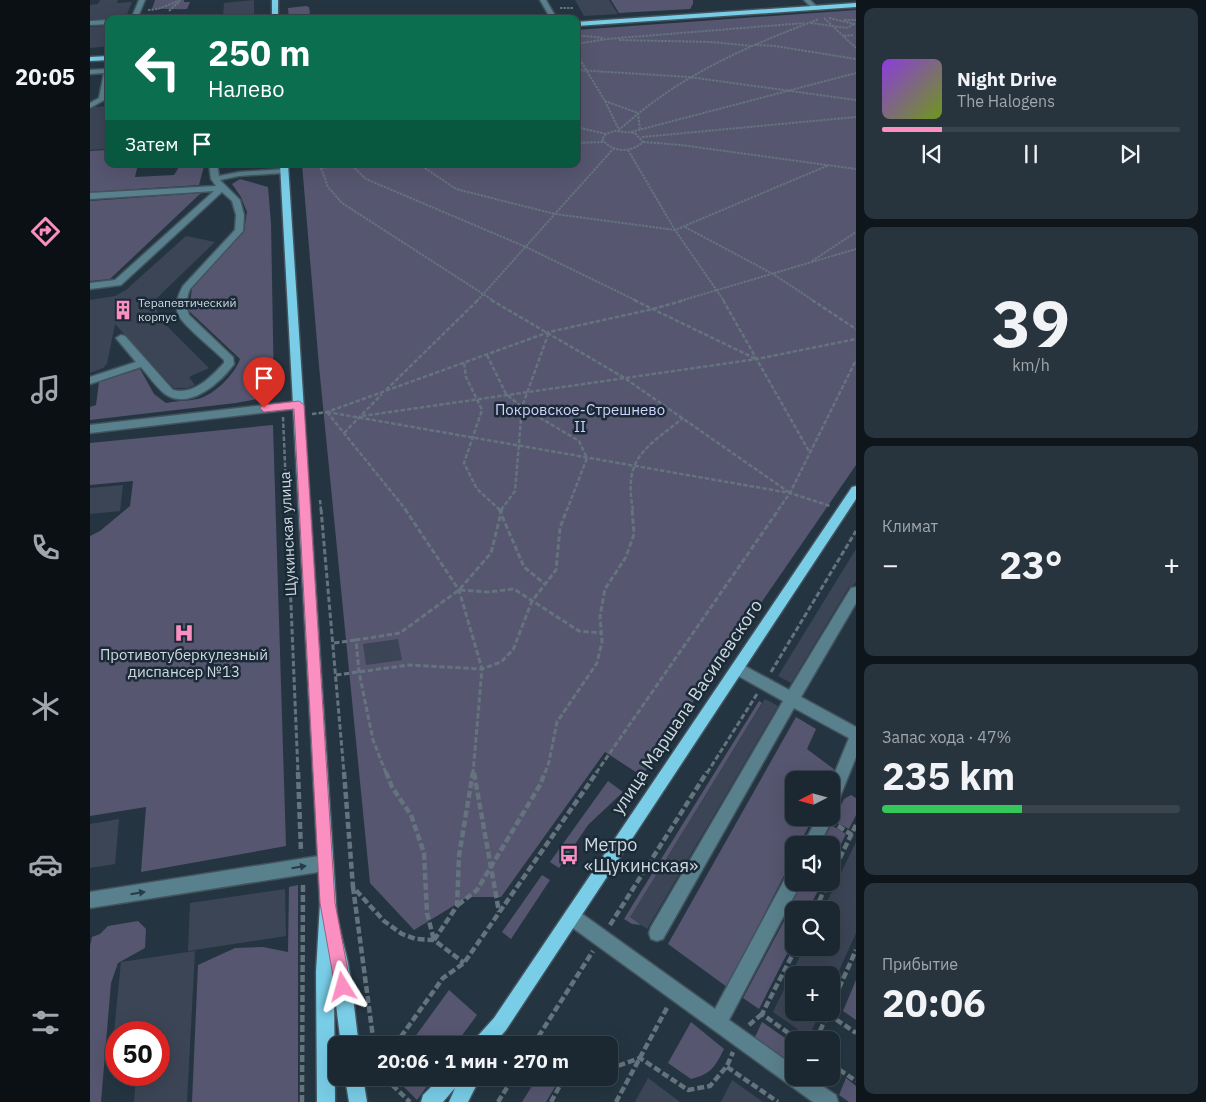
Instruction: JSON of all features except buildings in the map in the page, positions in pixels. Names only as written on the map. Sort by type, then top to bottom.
[{"type":"main road","points":[[275,0],[276,15]]},
{"type":"main road","points":[[580,24],[856,5]]},
{"type":"main road","points":[[90,59],[105,58]]},
{"type":"main road","name":"Щукинская улица","points":[[284,167],[325,863],[328,903],[340,968],[349,1036]]},
{"type":"main road","name":"улица Маршала Василевского","points":[[489,1036],[500,1024],[851,500]]},
{"type":"main road","name":"Щукинская улица","points":[[326,1102],[325,972],[328,903]]},
{"type":"main road","points":[[494,1036],[500,1024]]},
{"type":"main road","points":[[355,1086],[358,1101]]},
{"type":"main road","points":[[431,1099],[444,1086]]},
{"type":"main road","points":[[458,1102],[467,1086]]},
{"type":"street","points":[[136,15],[142,0]]},
{"type":"street","points":[[543,0],[552,15]]},
{"type":"street","points":[[807,0],[815,8]]},
{"type":"street","points":[[90,23],[105,22]]},
{"type":"street","points":[[90,72],[105,71]]},
{"type":"street","points":[[90,106],[102,99],[105,85]]},
{"type":"street","points":[[121,338],[169,392],[178,396],[199,391],[229,364],[229,359],[184,316],[181,309],[182,296],[186,288],[239,231],[240,215],[236,200],[215,179],[213,167]]},
{"type":"street","points":[[215,179],[284,167]]},
{"type":"street","points":[[90,196],[222,188]]},
{"type":"street","points":[[90,286],[118,283],[222,188]]},
{"type":"street","points":[[90,381],[143,363]]},
{"type":"street","points":[[90,429],[299,405]]},
{"type":"street","points":[[657,933],[856,592]]},
{"type":"street","points":[[738,670],[856,736],[840,778]]},
{"type":"street","points":[[90,900],[302,859],[325,863]]},
{"type":"street","points":[[718,1023],[788,891]]},
{"type":"street","points":[[572,917],[785,1071]]},
{"type":"street","points":[[807,1086],[829,1102]]},
{"type":"path","points":[[169,11],[181,0]]},
{"type":"path","points":[[555,9],[573,8]]},
{"type":"path","points":[[824,17],[856,48]]},
{"type":"path","points":[[580,128],[606,134],[619,130],[638,113],[689,77],[809,22],[824,17],[855,24]]},
{"type":"path","points":[[839,21],[856,20]]},
{"type":"path","points":[[580,43],[607,39],[809,22],[847,28],[855,24]]},
{"type":"path","points":[[844,36],[853,35],[852,33]]},
{"type":"path","points":[[580,36],[607,39],[775,46],[856,59]]},
{"type":"path","points":[[580,60],[605,101],[619,130]]},
{"type":"path","points":[[580,70],[689,77],[856,100]]},
{"type":"path","points":[[631,132],[856,73]]},
{"type":"path","points":[[605,101],[638,113]]},
{"type":"path","points":[[638,113],[640,129]]},
{"type":"path","points":[[619,130],[631,132],[642,137],[856,116]]},
{"type":"path","points":[[603,142],[602,139],[606,134]]},
{"type":"path","points":[[580,144],[603,142],[614,148],[628,150],[639,147],[643,142],[642,137]]},
{"type":"path","points":[[643,142],[681,145],[856,169]]},
{"type":"path","points":[[344,433],[483,296],[614,148]]},
{"type":"path","points":[[628,150],[675,230],[717,289],[810,454]]},
{"type":"path","points":[[424,167],[456,188],[555,214],[675,230],[829,165]]},
{"type":"path","points":[[320,167],[322,176],[333,195],[342,203],[483,296],[550,332],[623,377],[790,493]]},
{"type":"path","points":[[354,167],[366,179],[526,247],[756,359]]},
{"type":"path","points":[[685,227],[773,274],[856,329]]},
{"type":"path","points":[[809,263],[856,232]]},
{"type":"path","points":[[327,412],[550,332],[653,309],[856,249]]},
{"type":"path","points":[[334,643],[400,633],[459,590],[491,553],[501,511],[515,490],[522,406],[526,391],[550,332]]},
{"type":"path","points":[[359,417],[526,391],[756,359],[856,339]]},
{"type":"path","points":[[336,675],[409,665],[482,669],[501,662],[513,650],[532,601],[556,570],[560,528],[587,458],[579,441],[506,394],[487,355]]},
{"type":"path","points":[[402,1036],[444,978],[464,963],[790,493],[856,360]]},
{"type":"path","points":[[464,363],[466,377],[482,410],[464,464],[477,489],[501,511],[524,567],[545,584]]},
{"type":"path","points":[[327,412],[790,493],[851,500]]},
{"type":"path","points":[[327,412],[406,510],[459,590],[482,669],[474,769],[459,856],[457,906]]},
{"type":"path","points":[[311,414],[312,423]]},
{"type":"path","points":[[283,417],[302,859],[302,1102]]},
{"type":"path","points":[[434,940],[457,906],[477,890],[540,785],[558,722],[597,662],[602,642],[600,616],[605,589],[626,557],[634,534],[630,479],[634,466],[645,449],[683,418]]},
{"type":"path","points":[[319,490],[334,643],[353,887],[373,1036]]},
{"type":"path","points":[[539,1036],[764,683],[856,531]]},
{"type":"path","points":[[459,590],[488,592],[514,589],[579,631],[601,633]]},
{"type":"path","points":[[356,640],[359,672],[372,740],[392,787],[411,815],[424,853],[427,913],[434,940]]},
{"type":"path","points":[[474,769],[490,869],[500,912]]},
{"type":"path","points":[[840,858],[856,825]]},
{"type":"path","points":[[292,853],[302,859]]},
{"type":"path","points":[[353,887],[384,921],[402,934],[416,939],[434,940],[464,963]]},
{"type":"path","points":[[840,986],[856,950]]},
{"type":"path","points":[[640,1058],[688,1090],[710,1086],[726,1066],[739,1038],[762,1014],[792,956]]},
{"type":"path","points":[[851,962],[856,965]]},
{"type":"path","points":[[616,1102],[676,992]]},
{"type":"path","points":[[762,1014],[786,1031]]},
{"type":"path","points":[[840,1021],[856,1032]]},
{"type":"path","points":[[618,1066],[640,1058]]},
{"type":"path","points":[[726,1066],[778,1102]]},
{"type":"path","points":[[840,1070],[856,1081]]},
{"type":"path","points":[[394,1086],[410,1102]]},
{"type":"path","points":[[498,1102],[508,1086]]},
{"type":"path","points":[[551,1102],[560,1086]]},
{"type":"green space","points":[[155,0],[184,0],[184,2],[190,2],[187,9],[152,9]]},
{"type":"green space","points":[[611,0],[693,0],[693,4],[690,9],[619,13]]},
{"type":"green space","points":[[306,6],[309,7],[310,13],[307,15],[289,15],[288,8]]},
{"type":"green space","name":"Покровское-Стрешнево II","points":[[856,10],[856,465],[642,776],[605,752],[501,897],[468,897],[414,930],[370,883],[319,366],[302,167],[580,167],[580,30]]},
{"type":"green space","points":[[105,150],[105,167],[137,167],[135,177],[174,175],[179,167],[204,167],[199,185],[90,192],[90,151]]},
{"type":"green space","points":[[240,179],[268,187],[271,223],[274,391],[267,397],[236,403],[90,420],[90,407],[96,405],[99,382],[140,369],[154,394],[166,403],[204,397],[217,389],[234,371],[240,359],[189,311],[192,288],[244,231],[247,212],[241,197],[232,184]]},
{"type":"green space","points":[[201,193],[110,279],[90,281],[90,201]]},
{"type":"green space","name":"Противотуберкулезный диспансер №13","points":[[273,425],[286,846],[141,872],[146,807],[90,816],[90,536],[100,531],[130,506],[133,481],[90,485],[90,443]]},
{"type":"green space","points":[[759,701],[762,703],[631,917],[641,925],[632,924],[624,919]]},
{"type":"green space","points":[[796,717],[816,729],[807,749],[835,771],[785,771],[785,826],[809,826],[804,836],[785,836],[785,874],[727,987],[668,944]]},
{"type":"green space","points":[[608,781],[623,792],[588,825],[559,868],[550,862]]},
{"type":"green space","points":[[851,795],[856,798],[856,815],[849,829],[840,824],[840,807],[844,799]]},
{"type":"green space","points":[[830,826],[846,834],[840,846],[840,836],[826,836]]},
{"type":"green space","points":[[542,875],[550,880],[511,939],[502,932]]},
{"type":"green space","points":[[298,885],[298,1102],[192,1102],[198,965],[235,948],[263,947],[288,952],[289,887]]},
{"type":"green space","points":[[798,891],[818,891],[813,901],[793,901]]},
{"type":"green space","points":[[138,921],[146,929],[145,948],[118,963],[111,983],[108,1021],[105,1021],[105,1054],[101,1102],[90,1102],[90,946],[92,937],[100,934],[108,926]]},
{"type":"green space","points":[[784,921],[786,956],[759,1009],[743,998]]},
{"type":"green space","points":[[856,980],[856,1020],[843,1011]]},
{"type":"green space","points":[[449,990],[477,1015],[462,1036],[416,1036]]},
{"type":"green space","points":[[691,1022],[724,1049],[712,1069],[703,1075],[691,1079],[668,1063]]},
{"type":"green space","points":[[762,1022],[785,1038],[785,1061],[754,1039]]},
{"type":"green space","points":[[846,1078],[856,1086],[856,1102],[849,1102],[839,1095]]},
{"type":"green space","points":[[403,1086],[427,1086],[417,1100]]},
{"type":"green space","points":[[532,1086],[556,1086],[546,1102],[522,1102]]},
{"type":"place","name":"Терапевтический корпус","points":[[123,310]]},
{"type":"place","name":"Противотуберкулезный диспансер №13","points":[[184,633]]},
{"type":"place","name":"Метро «Щукинская»","points":[[569,855]]},
{"type":"route","points":[[264,408],[299,405],[328,903],[343,987]]}]
